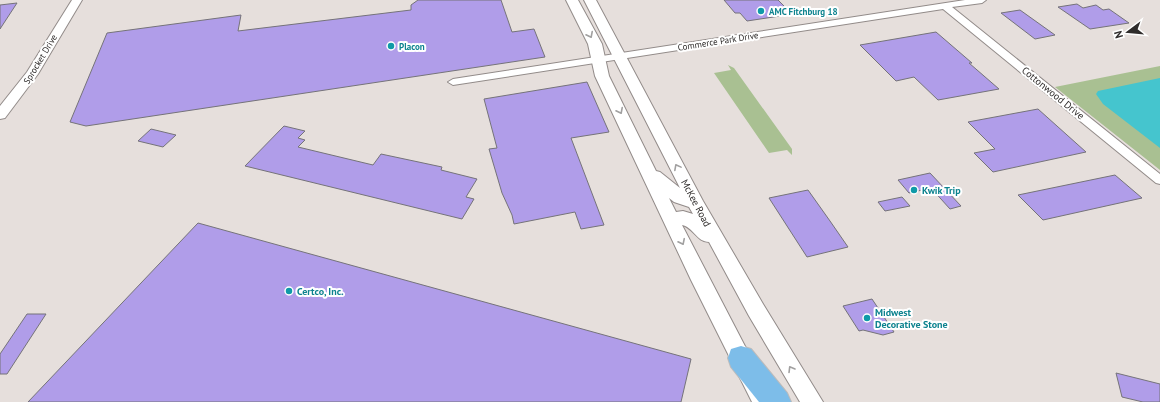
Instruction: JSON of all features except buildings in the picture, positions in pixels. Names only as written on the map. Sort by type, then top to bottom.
[{"type":"highway","points":[[741,358],[777,402]]},
{"type":"main road","points":[[572,0],[595,44],[602,76],[649,170],[671,219],[763,402]]},
{"type":"main road","name":"McKee Road","points":[[590,0],[695,202],[774,340],[812,402]]},
{"type":"main road","points":[[649,170],[675,195],[686,201],[695,202]]},
{"type":"main road","points":[[671,219],[685,217],[693,221],[725,256]]},
{"type":"street","name":"Sprocket Drive","points":[[0,115],[32,74],[77,0]]},
{"type":"street","name":"Commerce Park Drive","points":[[454,82],[982,0]]},
{"type":"street","name":"Cottonwood Drive","points":[[946,6],[1160,180]]},
{"type":"green space","points":[[728,65],[734,68],[792,149],[792,155],[787,150],[769,153],[714,73],[731,70]]},
{"type":"green space","points":[[1160,66],[1160,170],[1055,87]]},
{"type":"water","points":[[1160,78],[1160,148],[1103,104],[1096,94],[1098,91]]},
{"type":"place","name":"AMC Fitchburg 18","points":[[761,11]]},
{"type":"place","name":"Placon","points":[[391,46]]},
{"type":"place","name":"Kwik Trip","points":[[914,190]]},
{"type":"place","name":"Certco, Inc.","points":[[289,291]]},
{"type":"place","name":"Midwest Decorative Stone","points":[[867,318]]}]
